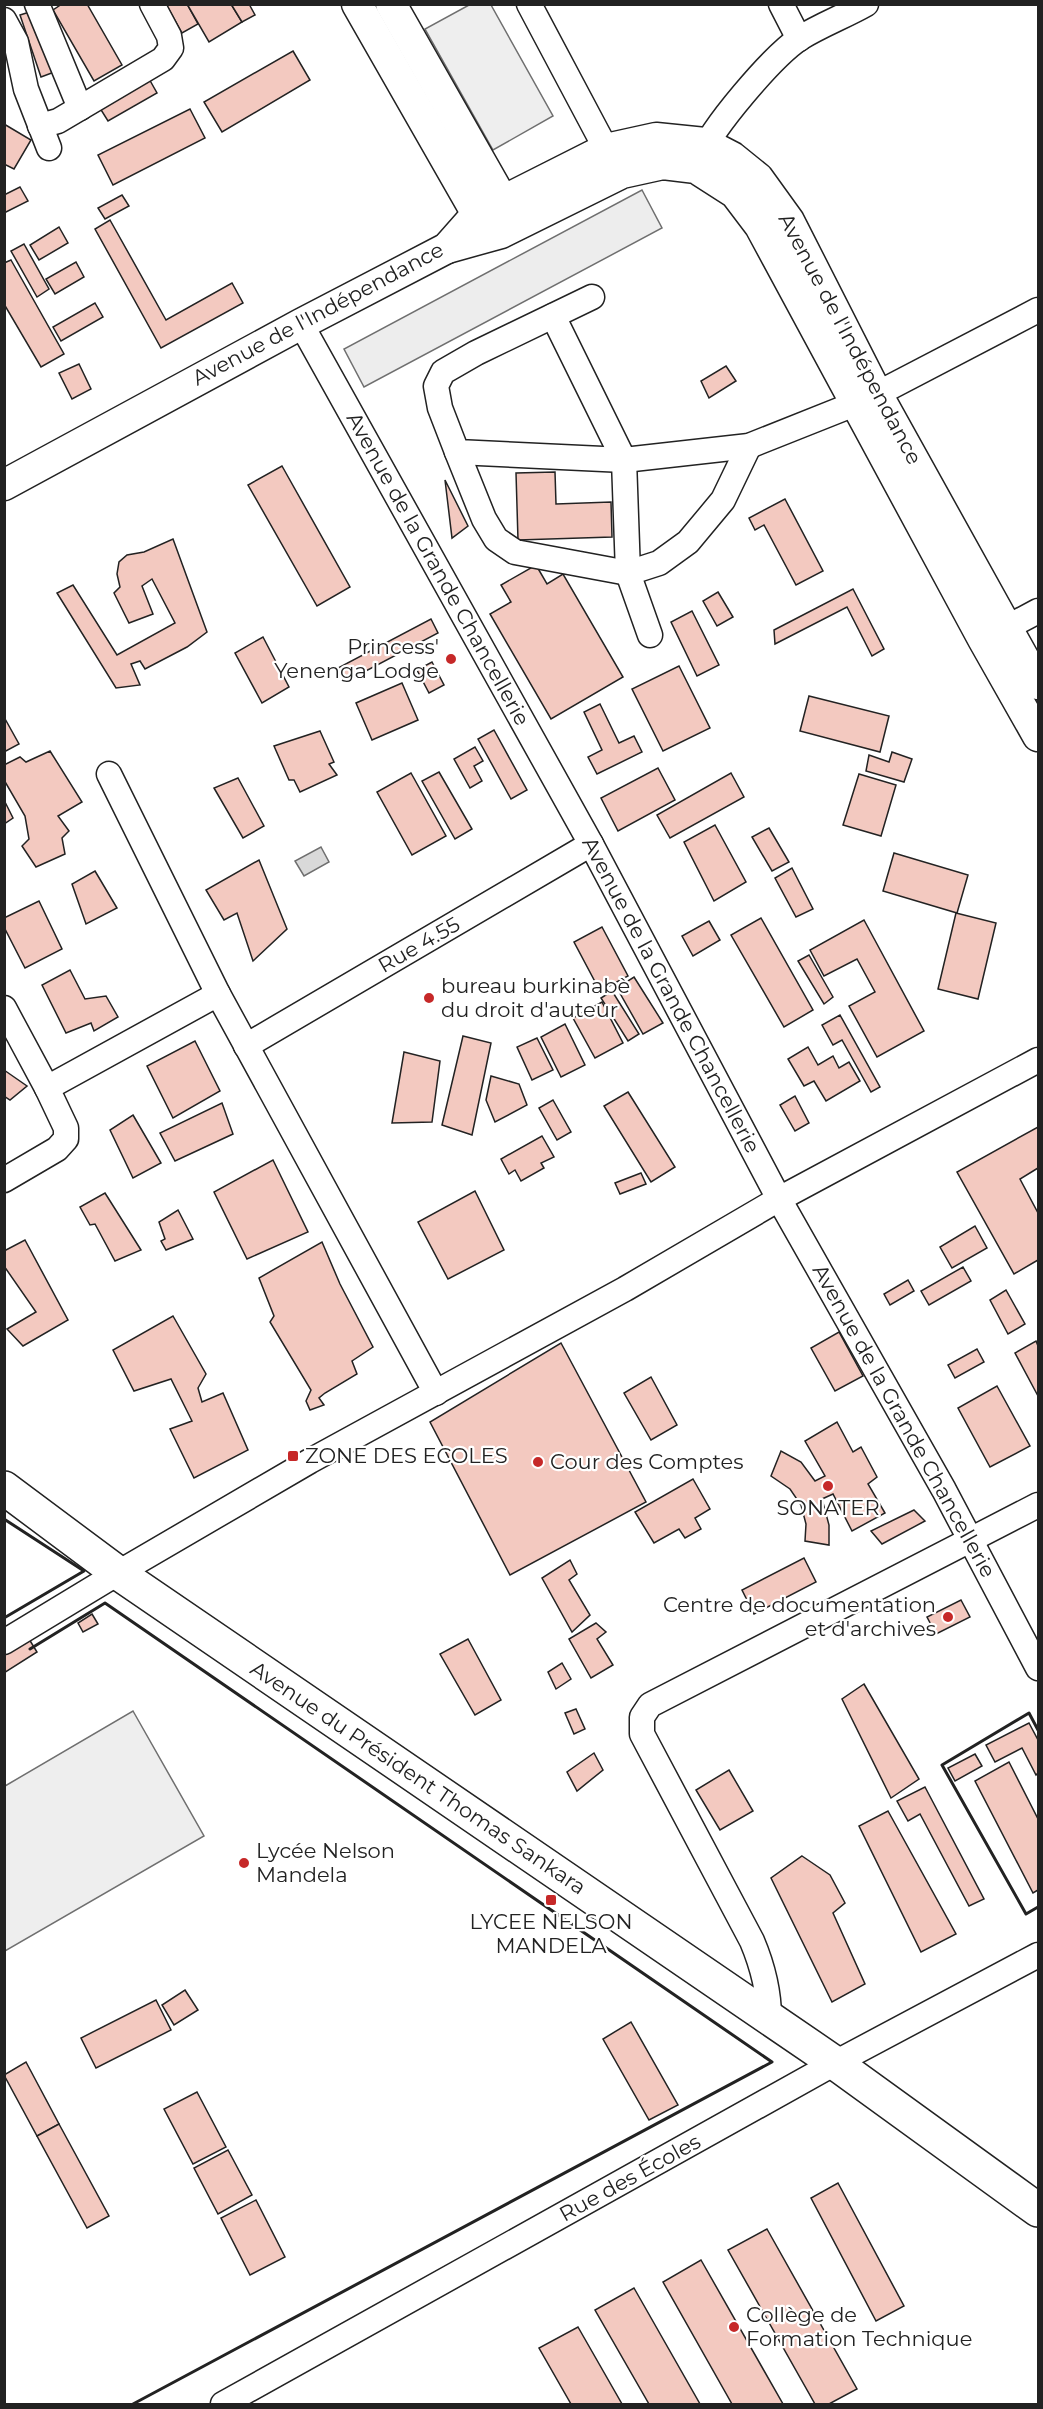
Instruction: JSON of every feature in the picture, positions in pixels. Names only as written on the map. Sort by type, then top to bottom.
[{"type":"highway","name":"Avenue du Président Thomas Sankara","points":[[4,1488],[118,1573],[835,2063],[1038,2210]]},
{"type":"main road","points":[[357,4],[490,207],[527,219]]},
{"type":"main road","points":[[391,4],[501,233]]},
{"type":"main road","name":"Avenue de l'Indépendance","points":[[447,248],[490,207],[606,149],[656,138],[701,155],[735,193],[760,226],[1008,627],[1038,684]]},
{"type":"main road","name":"Avenue de l'Indépendance","points":[[4,485],[301,324],[447,248],[501,233],[622,173],[701,155]]},
{"type":"main road","name":"Avenue de l'Indépendance","points":[[867,398],[983,639],[1038,736]]},
{"type":"street","points":[[37,4],[80,108]]},
{"type":"street","points":[[40,126],[58,121],[163,59],[171,48],[169,36],[152,4]]},
{"type":"street","points":[[529,4],[606,149]]},
{"type":"street","points":[[781,4],[800,39]]},
{"type":"street","points":[[701,155],[722,121],[776,60],[800,39],[866,4]]},
{"type":"street","points":[[4,20],[16,42],[15,87],[40,126],[49,148]]},
{"type":"street","points":[[592,297],[476,353],[443,372],[435,386],[440,408],[457,452],[484,519],[496,539],[515,552],[628,573],[659,563],[688,542],[723,500],[749,446]]},
{"type":"street","points":[[457,452],[624,460],[749,446],[867,398],[1038,310]]},
{"type":"street","points":[[553,316],[624,460],[628,573],[650,635]]},
{"type":"street","name":"Avenue de la Grande Chancellerie","points":[[301,324],[591,844],[779,1199],[972,1541],[1038,1668]]},
{"type":"street","points":[[1008,627],[1038,610]]},
{"type":"street","points":[[109,774],[218,994],[436,1393]]},
{"type":"street","name":"Rue 4.55","points":[[246,1046],[591,844]]},
{"type":"street","points":[[47,1088],[218,994]]},
{"type":"street","points":[[4,1008],[66,1128],[66,1139],[57,1149],[4,1180]]},
{"type":"street","points":[[4,1642],[310,1461],[625,1289],[779,1199],[1038,1060]]},
{"type":"street","points":[[769,2018],[769,1993],[752,1941],[642,1734],[642,1717],[650,1705],[972,1541],[1038,1504]]},
{"type":"street","name":"Rue des Écoles","points":[[224,2404],[835,2063],[1038,1955]]},
{"type":"shaded area","points":[[469,5],[491,5],[553,116],[493,150],[425,29]]},
{"type":"shaded area","points":[[642,190],[662,228],[364,387],[344,349]]},
{"type":"shaded area","points":[[321,847],[329,862],[304,876],[295,861]]},
{"type":"shaded area","points":[[133,1711],[204,1836],[5,1951],[5,1786]]},
{"type":"building","points":[[62,4],[87,4],[122,65],[94,81],[53,10]]},
{"type":"building","points":[[166,4],[187,4],[198,24],[182,33]]},
{"type":"building","points":[[187,4],[231,4],[242,22],[209,42]]},
{"type":"building","points":[[231,4],[249,4],[255,15],[242,22]]},
{"type":"building","points":[[36,10],[57,71],[41,77],[20,15]]},
{"type":"building","points":[[293,51],[310,80],[222,132],[204,102]]},
{"type":"building","points":[[148,77],[157,93],[108,121],[98,105]]},
{"type":"building","points":[[190,109],[205,138],[113,185],[98,155]]},
{"type":"building","points":[[4,124],[31,140],[14,169],[4,164]]},
{"type":"building","points":[[20,187],[28,201],[4,213],[4,195]]},
{"type":"building","points":[[122,195],[129,206],[105,219],[98,208]]},
{"type":"building","points":[[110,220],[166,320],[232,283],[243,303],[161,348],[95,229]]},
{"type":"building","points":[[59,227],[68,243],[39,260],[30,245]]},
{"type":"building","points":[[24,244],[49,289],[37,297],[11,251]]},
{"type":"building","points":[[11,260],[64,354],[41,367],[4,304],[4,263]]},
{"type":"building","points":[[76,262],[84,277],[55,294],[46,279]]},
{"type":"building","points":[[95,303],[103,317],[61,341],[53,327]]},
{"type":"building","points":[[79,364],[91,389],[72,399],[59,373]]},
{"type":"building","points":[[726,366],[736,381],[709,398],[701,381]]},
{"type":"building","points":[[282,466],[350,587],[317,606],[248,485]]},
{"type":"building","points":[[555,472],[556,504],[611,502],[612,537],[518,540],[516,473]]},
{"type":"building","points":[[445,480],[468,526],[452,538]]},
{"type":"building","points":[[785,499],[823,571],[796,585],[764,525],[755,530],[749,518]]},
{"type":"building","points":[[173,539],[207,632],[187,647],[145,669],[140,661],[131,664],[140,685],[116,688],[57,593],[73,585],[117,655],[175,623],[152,579],[142,586],[153,614],[129,623],[114,593],[120,587],[117,574],[119,562],[127,555],[144,552]]},
{"type":"building","points":[[536,565],[547,584],[563,574],[623,677],[551,719],[490,614],[511,602],[501,585]]},
{"type":"building","points":[[853,589],[884,649],[872,656],[847,607],[775,644],[774,630]]},
{"type":"building","points":[[718,592],[733,617],[717,626],[703,601]]},
{"type":"building","points":[[692,611],[719,665],[697,676],[671,622]]},
{"type":"building","points":[[431,619],[438,633],[345,682],[338,668]]},
{"type":"building","points":[[263,637],[289,687],[262,703],[235,653]]},
{"type":"building","points":[[432,662],[444,685],[429,693],[417,670]]},
{"type":"building","points":[[679,666],[710,728],[663,751],[632,689]]},
{"type":"building","points":[[402,683],[418,720],[372,740],[356,703]]},
{"type":"building","points":[[809,696],[889,716],[880,752],[800,731]]},
{"type":"building","points":[[600,704],[619,743],[634,736],[642,752],[597,774],[588,757],[602,750],[584,712]]},
{"type":"building","points":[[4,717],[19,744],[4,752]]},
{"type":"building","points":[[494,730],[527,790],[511,799],[478,739]]},
{"type":"building","points":[[320,731],[334,762],[329,764],[337,775],[300,792],[294,780],[289,780],[274,746]]},
{"type":"building","points":[[475,747],[483,761],[474,766],[482,781],[470,788],[454,759]]},
{"type":"building","points":[[50,751],[82,802],[58,816],[69,831],[62,838],[65,854],[36,867],[22,846],[29,839],[25,816],[4,780],[4,765],[20,757],[26,762]]},
{"type":"building","points":[[892,752],[912,759],[904,782],[866,771],[869,755],[889,762]]},
{"type":"building","points":[[658,768],[675,800],[618,831],[601,798]]},
{"type":"building","points":[[439,772],[472,829],[455,839],[422,781]]},
{"type":"building","points":[[411,773],[446,836],[412,855],[377,792]]},
{"type":"building","points":[[731,773],[744,797],[670,838],[657,815]]},
{"type":"building","points":[[859,774],[896,785],[881,836],[843,825]]},
{"type":"building","points":[[238,778],[264,826],[243,838],[214,788]]},
{"type":"building","points":[[4,800],[13,818],[4,824]]},
{"type":"building","points":[[715,825],[746,882],[714,901],[684,842]]},
{"type":"building","points":[[769,828],[789,862],[772,871],[752,837]]},
{"type":"building","points":[[894,853],[968,875],[957,913],[883,891]]},
{"type":"building","points":[[259,860],[287,929],[253,961],[237,913],[224,920],[206,890]]},
{"type":"building","points":[[792,868],[813,909],[796,917],[775,878]]},
{"type":"building","points":[[95,871],[117,908],[86,924],[72,884]]},
{"type":"building","points":[[39,901],[62,949],[25,968],[4,927],[4,918]]},
{"type":"building","points":[[956,913],[996,923],[978,999],[938,989]]},
{"type":"building","points":[[761,918],[813,1010],[784,1027],[731,935]]},
{"type":"building","points":[[864,920],[924,1031],[877,1057],[849,1006],[875,992],[857,959],[824,976],[810,950]]},
{"type":"building","points":[[709,921],[720,940],[693,956],[682,936]]},
{"type":"building","points":[[602,927],[628,976],[600,991],[574,942]]},
{"type":"building","points":[[809,955],[833,997],[824,1004],[798,961]]},
{"type":"building","points":[[70,970],[85,999],[106,996],[118,1017],[94,1031],[91,1023],[66,1033],[42,985]]},
{"type":"building","points":[[634,977],[663,1023],[643,1034],[617,988]]},
{"type":"building","points":[[612,991],[639,1034],[628,1041],[601,998]]},
{"type":"building","points":[[602,1002],[623,1043],[595,1058],[573,1018]]},
{"type":"building","points":[[840,1015],[880,1087],[871,1092],[842,1040],[833,1045],[822,1025]]},
{"type":"building","points":[[565,1024],[585,1065],[561,1077],[541,1037]]},
{"type":"building","points":[[463,1036],[491,1043],[472,1135],[442,1125]]},
{"type":"building","points":[[537,1038],[553,1070],[532,1080],[517,1047]]},
{"type":"building","points":[[195,1041],[220,1091],[173,1118],[147,1066]]},
{"type":"building","points":[[808,1047],[818,1065],[833,1056],[839,1068],[849,1062],[860,1081],[826,1101],[814,1081],[804,1086],[788,1059]]},
{"type":"building","points":[[404,1052],[440,1061],[432,1122],[392,1123]]},
{"type":"building","points":[[4,1070],[27,1086],[10,1100],[4,1096]]},
{"type":"building","points":[[491,1076],[519,1084],[527,1105],[495,1122],[486,1100]]},
{"type":"building","points":[[628,1092],[675,1167],[651,1182],[604,1106]]},
{"type":"building","points":[[795,1096],[809,1123],[795,1131],[780,1105]]},
{"type":"building","points":[[553,1100],[571,1132],[557,1140],[539,1108]]},
{"type":"building","points":[[222,1103],[233,1134],[175,1161],[160,1133]]},
{"type":"building","points":[[133,1115],[161,1163],[133,1178],[110,1130]]},
{"type":"building","points":[[1038,1127],[1038,1168],[1020,1179],[1038,1213],[1038,1260],[1014,1274],[957,1172]]},
{"type":"building","points":[[542,1136],[554,1157],[541,1163],[544,1168],[521,1181],[515,1170],[509,1174],[501,1159]]},
{"type":"building","points":[[273,1160],[308,1232],[247,1259],[214,1192]]},
{"type":"building","points":[[641,1173],[646,1184],[620,1194],[615,1183]]},
{"type":"building","points":[[475,1191],[504,1250],[448,1279],[418,1222]]},
{"type":"building","points":[[105,1193],[141,1250],[115,1261],[95,1224],[90,1225],[80,1207]]},
{"type":"building","points":[[178,1210],[193,1239],[166,1250],[161,1241],[165,1239],[159,1222]]},
{"type":"building","points":[[975,1226],[987,1248],[952,1268],[940,1247]]},
{"type":"building","points":[[25,1240],[68,1320],[23,1346],[7,1329],[36,1312],[4,1266],[4,1251]]},
{"type":"building","points":[[322,1242],[340,1284],[373,1347],[352,1361],[357,1374],[319,1398],[324,1405],[310,1410],[306,1401],[311,1390],[270,1322],[274,1316],[259,1278]]},
{"type":"building","points":[[963,1267],[971,1281],[929,1305],[921,1291]]},
{"type":"building","points":[[908,1280],[914,1291],[890,1305],[884,1294]]},
{"type":"building","points":[[1006,1290],[1025,1324],[1008,1334],[990,1300]]},
{"type":"building","points":[[173,1316],[206,1374],[198,1388],[202,1402],[223,1393],[248,1450],[194,1478],[170,1429],[192,1421],[171,1379],[134,1391],[113,1350]]},
{"type":"building","points":[[839,1332],[863,1376],[835,1391],[811,1348]]},
{"type":"building","points":[[1036,1341],[1038,1346],[1038,1396],[1015,1353]]},
{"type":"building","name":"Cour des Comptes","points":[[561,1343],[646,1502],[510,1575],[430,1422]]},
{"type":"building","points":[[977,1349],[984,1362],[955,1378],[948,1365]]},
{"type":"building","points":[[651,1377],[677,1425],[651,1440],[624,1393]]},
{"type":"building","points":[[997,1386],[1030,1446],[990,1467],[958,1408]]},
{"type":"building","name":"SONATER","points":[[837,1422],[853,1452],[861,1447],[877,1477],[868,1484],[885,1513],[852,1531],[833,1494],[822,1499],[829,1525],[829,1545],[805,1541],[806,1524],[801,1505],[790,1489],[771,1476],[781,1451],[801,1462],[815,1481],[825,1476],[805,1441]]},
{"type":"building","points":[[693,1479],[710,1509],[695,1518],[701,1529],[685,1538],[679,1529],[654,1543],[635,1512]]},
{"type":"building","points":[[914,1510],[925,1521],[882,1544],[871,1531]]},
{"type":"building","points":[[804,1558],[816,1582],[754,1614],[742,1590]]},
{"type":"building","points":[[570,1560],[577,1574],[569,1580],[590,1615],[572,1632],[542,1578]]},
{"type":"building","name":"Centre de documentation et d'archives","points":[[961,1600],[970,1617],[936,1634],[927,1617]]},
{"type":"building","points":[[92,1614],[98,1624],[83,1632],[78,1623]]},
{"type":"building","points":[[596,1623],[606,1632],[597,1639],[613,1665],[591,1678],[569,1639]]},
{"type":"building","points":[[29,1639],[37,1652],[4,1673],[4,1654]]},
{"type":"building","points":[[468,1639],[501,1700],[475,1715],[440,1654]]},
{"type":"building","points":[[562,1663],[571,1679],[556,1689],[548,1672]]},
{"type":"building","points":[[864,1684],[919,1779],[891,1798],[842,1699]]},
{"type":"building","points":[[576,1709],[585,1729],[574,1734],[565,1713]]},
{"type":"building","points":[[1029,1723],[1038,1740],[1038,1773],[1036,1775],[1022,1748],[995,1762],[986,1745]]},
{"type":"building","points":[[594,1753],[603,1770],[577,1791],[567,1772]]},
{"type":"building","points":[[975,1754],[982,1766],[955,1781],[948,1768]]},
{"type":"building","points":[[1009,1762],[1038,1819],[1038,1890],[1033,1893],[975,1781]]},
{"type":"building","points":[[729,1770],[753,1811],[720,1830],[696,1790]]},
{"type":"building","points":[[925,1787],[984,1899],[969,1906],[920,1814],[908,1821],[897,1801]]},
{"type":"building","points":[[888,1811],[956,1934],[921,1952],[859,1826]]},
{"type":"building","points":[[802,1856],[830,1875],[845,1903],[833,1913],[865,1984],[832,2002],[771,1878]]},
{"type":"building","points":[[185,1990],[198,2010],[174,2025],[162,2005]]},
{"type":"building","points":[[156,2000],[171,2030],[96,2068],[81,2038]]},
{"type":"building","points":[[631,2022],[678,2105],[649,2120],[603,2039]]},
{"type":"building","points":[[26,2062],[59,2124],[37,2136],[4,2075]]},
{"type":"building","points":[[197,2092],[226,2147],[193,2164],[164,2109]]},
{"type":"building","points":[[59,2124],[109,2216],[87,2228],[37,2136]]},
{"type":"building","points":[[228,2150],[252,2195],[218,2214],[194,2168]]},
{"type":"building","points":[[838,2183],[904,2306],[876,2321],[811,2198]]},
{"type":"building","points":[[256,2200],[285,2257],[250,2275],[221,2218]]},
{"type":"building","points":[[767,2229],[857,2389],[829,2404],[815,2404],[728,2250]]},
{"type":"building","points":[[701,2260],[783,2404],[732,2404],[663,2282]]},
{"type":"building","points":[[634,2288],[700,2404],[649,2404],[595,2310]]},
{"type":"building","points":[[578,2327],[622,2404],[571,2404],[539,2348]]},
{"type":"wall","points":[[4,1519],[84,1571],[4,1618]]},
{"type":"wall","points":[[30,1649],[105,1603],[772,2062],[133,2404]]},
{"type":"wall","points":[[1038,1730],[1029,1713],[942,1765],[1026,1914],[1038,1907]]},
{"type":"place","name":"Princess' Yenenga Lodge","points":[[451,659]]},
{"type":"place","name":"bureau burkinabè du droit d'auteur","points":[[429,998]]},
{"type":"place","name":"ZONE DES ECOLES","points":[[293,1456]]},
{"type":"place","name":"Cour des Comptes","points":[[538,1462]]},
{"type":"place","name":"SONATER","points":[[828,1486]]},
{"type":"place","name":"Centre de documentation et d'archives","points":[[948,1617]]},
{"type":"place","name":"Lycée Nelson Mandela","points":[[244,1863]]},
{"type":"place","name":"LYCEE NELSON MANDELA","points":[[551,1900]]},
{"type":"place","name":"Collège de Formation Technique","points":[[734,2327]]}]
